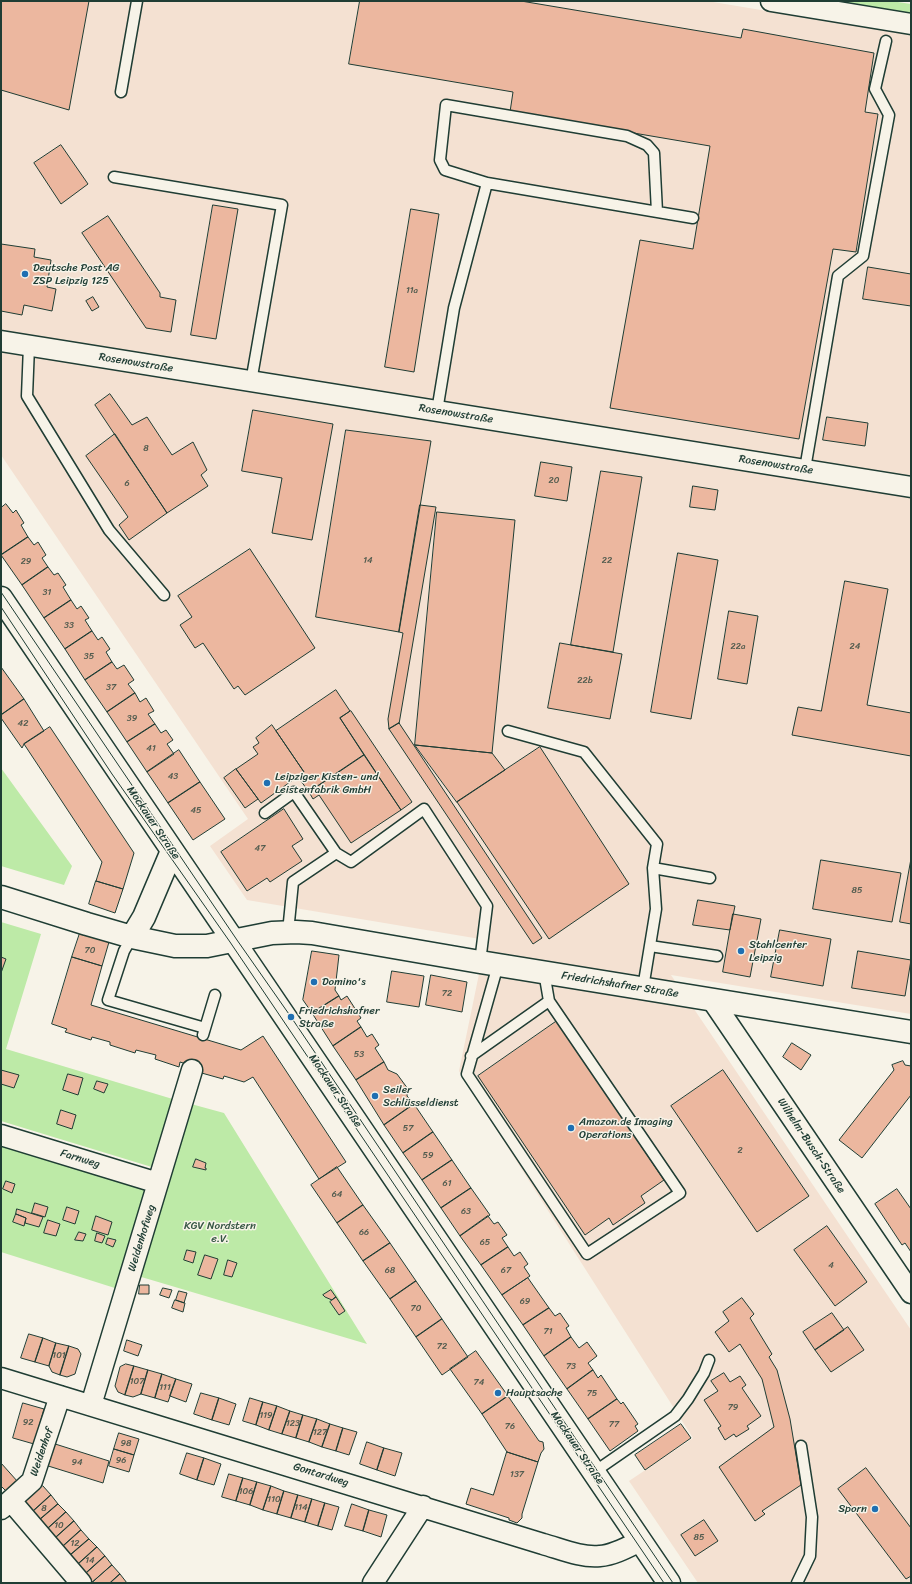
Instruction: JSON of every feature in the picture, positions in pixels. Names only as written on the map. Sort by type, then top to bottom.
[{"type":"main road","name":"Mockauer Straße","points":[[1,598],[669,1583]]},
{"type":"main road","points":[[132,937],[144,917],[172,851]]},
{"type":"main road","name":"Friedrichshafner Straße","points":[[1,897],[132,937],[175,946],[198,947],[272,933],[312,933],[911,1032]]},
{"type":"street","points":[[771,1],[911,24]]},
{"type":"street","name":"Rosenowstraße","points":[[1,341],[911,487]]},
{"type":"street","name":"Wilhelm-Busch-Straße","points":[[712,1000],[911,1292]]},
{"type":"street","name":"Weidenhofweg","points":[[91,1405],[192,1070]]},
{"type":"street","name":"Farnweg","points":[[1,1135],[158,1183]]},
{"type":"street","name":"Gontardweg","points":[[1,1378],[543,1544],[584,1555],[606,1555],[617,1552],[640,1541]]},
{"type":"street","name":"Weidenhof","points":[[60,1396],[32,1481],[6,1505],[82,1583]]},
{"type":"street","points":[[373,1583],[423,1506]]},
{"type":"lane","points":[[121,92],[137,1]]},
{"type":"lane","points":[[805,469],[838,276],[863,256],[865,246],[889,115],[875,89],[886,41]]},
{"type":"lane","points":[[657,212],[654,153],[647,145],[627,136],[446,105],[440,160],[445,170],[487,183],[657,212],[693,218]]},
{"type":"lane","points":[[114,177],[282,205],[251,382]]},
{"type":"lane","points":[[437,411],[454,308],[487,183]]},
{"type":"lane","points":[[29,346],[27,396],[109,530],[164,595]]},
{"type":"lane","points":[[508,731],[584,752],[657,844],[653,868],[656,909],[643,988]]},
{"type":"lane","points":[[265,813],[294,792],[336,853],[351,862],[424,808],[487,906],[489,963],[472,1056],[466,1074],[587,1254],[680,1193],[549,1001],[544,972]]},
{"type":"lane","points":[[288,932],[293,882],[336,853]]},
{"type":"lane","points":[[653,868],[710,878]]},
{"type":"lane","points":[[132,937],[124,951],[108,1000],[204,1032],[215,995]]},
{"type":"lane","points":[[650,946],[717,956]]},
{"type":"lane","points":[[472,1056],[549,1001]]},
{"type":"lane","points":[[594,1472],[675,1416],[704,1374],[709,1360]]},
{"type":"lane","points":[[796,1583],[810,1556],[812,1517],[800,1446]]},
{"type":"shaded area","points":[[1,1],[707,1],[911,35],[911,1014],[671,975],[911,1330],[911,1583],[698,1583],[629,1481],[693,1438],[459,1071],[486,940],[247,900],[210,846],[248,819],[1,455]]},
{"type":"green space","points":[[827,1],[891,1],[911,4],[911,15]]},
{"type":"green space","points":[[1,768],[72,866],[64,885],[1,866]]},
{"type":"green space","points":[[1,922],[41,934],[6,1049],[176,1100],[155,1168],[1,1121]]},
{"type":"green space","name":"KGV Nordstern e.V.","points":[[191,1104],[224,1113],[367,1344],[138,1276]]},
{"type":"green space","points":[[1,1144],[149,1188],[118,1289],[1,1252]]},
{"type":"building","points":[[1,1],[89,1],[69,110],[1,90]]},
{"type":"building","points":[[360,1],[521,1],[741,38],[743,29],[874,53],[865,112],[878,114],[856,252],[833,249],[799,439],[610,408],[640,240],[693,249],[710,146],[510,112],[513,92],[349,64]]},
{"type":"building","points":[[61,145],[88,184],[61,204],[34,163]]},
{"type":"building","points":[[213,205],[238,209],[216,339],[191,335]]},
{"type":"building","points":[[411,209],[439,214],[414,372],[385,367]]},
{"type":"building","points":[[108,216],[160,293],[160,297],[176,300],[171,332],[146,328],[82,233]]},
{"type":"building","name":"Deutsche Post AG ZSP Leipzig 125","points":[[1,244],[35,249],[34,257],[51,260],[47,287],[56,289],[52,311],[24,305],[22,315],[1,311]]},
{"type":"building","points":[[868,267],[911,274],[911,306],[863,299]]},
{"type":"building","points":[[93,297],[99,307],[92,311],[86,301]]},
{"type":"building","points":[[110,394],[132,425],[147,417],[172,455],[193,442],[207,470],[201,475],[208,486],[167,513],[95,405]]},
{"type":"building","points":[[253,410],[333,424],[312,540],[272,533],[282,478],[242,471]]},
{"type":"building","points":[[827,417],[868,423],[865,446],[823,440]]},
{"type":"building","points":[[346,430],[431,441],[399,632],[316,617]]},
{"type":"building","points":[[115,434],[167,513],[129,540],[119,525],[128,517],[86,456]]},
{"type":"building","points":[[541,462],[572,467],[567,501],[535,496]]},
{"type":"building","points":[[601,471],[642,477],[613,652],[571,645]]},
{"type":"building","points":[[693,486],[718,490],[715,510],[690,507]]},
{"type":"building","points":[[6,504],[13,513],[16,510],[24,523],[21,525],[28,537],[1,555],[1,508]]},
{"type":"building","points":[[420,505],[436,507],[399,724],[389,729],[388,719],[403,633],[399,632]]},
{"type":"building","points":[[437,512],[515,520],[492,753],[415,745]]},
{"type":"building","points":[[28,537],[34,545],[38,542],[46,555],[42,558],[48,567],[22,585],[1,555]]},
{"type":"building","points":[[250,549],[315,648],[245,695],[238,686],[234,689],[203,643],[195,648],[180,625],[192,617],[178,596]]},
{"type":"building","points":[[678,553],[718,560],[691,719],[651,712]]},
{"type":"building","points":[[48,567],[54,575],[58,573],[66,585],[63,587],[71,600],[44,618],[22,585]]},
{"type":"building","points":[[845,581],[888,589],[867,705],[911,713],[911,756],[792,735],[798,707],[821,711]]},
{"type":"building","points":[[71,600],[77,609],[81,606],[89,618],[85,620],[92,631],[65,649],[44,618]]},
{"type":"building","points":[[729,611],[758,616],[747,684],[718,679]]},
{"type":"building","points":[[92,631],[98,640],[102,637],[110,649],[106,652],[112,662],[85,680],[65,649]]},
{"type":"building","points":[[560,643],[622,654],[610,719],[548,708]]},
{"type":"building","points":[[112,662],[117,669],[124,665],[134,680],[128,684],[135,693],[107,712],[85,680]]},
{"type":"building","points":[[1,667],[24,699],[1,715]]},
{"type":"building","points":[[336,690],[350,711],[340,718],[364,755],[309,792],[298,777],[304,772],[276,731]]},
{"type":"building","points":[[135,693],[140,702],[146,698],[154,711],[148,714],[155,724],[127,742],[107,712]]},
{"type":"building","points":[[24,699],[44,731],[24,744],[22,748],[1,718],[1,715]]},
{"type":"building","points":[[351,711],[412,802],[401,810],[340,718]]},
{"type":"building","points":[[399,723],[542,938],[533,944],[389,729]]},
{"type":"building","points":[[155,724],[161,733],[166,730],[173,740],[167,744],[174,754],[147,772],[127,742]]},
{"type":"building","points":[[272,725],[304,772],[261,803],[236,769],[258,754],[253,747],[259,743],[256,738]]},
{"type":"building","points":[[50,727],[134,853],[123,889],[96,881],[102,862],[24,744]]},
{"type":"building","points":[[415,745],[492,753],[505,770],[457,802]]},
{"type":"building","points":[[540,747],[629,884],[549,939],[457,802]]},
{"type":"building","points":[[179,750],[200,782],[168,803],[147,772]]},
{"type":"building","points":[[364,755],[401,810],[351,843],[319,795],[313,799],[309,792]]},
{"type":"building","points":[[236,769],[258,799],[245,808],[224,778]]},
{"type":"building","points":[[200,782],[225,819],[193,840],[168,803]]},
{"type":"building","points":[[284,809],[303,839],[292,846],[302,861],[270,882],[267,878],[247,891],[221,852]]},
{"type":"building","points":[[911,859],[911,924],[900,922]]},
{"type":"building","points":[[821,860],[901,873],[892,922],[813,909]]},
{"type":"building","points":[[96,881],[123,889],[115,913],[89,904]]},
{"type":"building","points":[[698,900],[735,906],[730,930],[693,925]]},
{"type":"building","name":"Stahlcenter Leipzig","points":[[733,914],[761,919],[750,977],[723,972]]},
{"type":"building","points":[[780,930],[831,939],[823,986],[771,977]]},
{"type":"building","points":[[80,933],[109,942],[102,966],[72,957]]},
{"type":"building","points":[[312,951],[339,955],[335,990],[339,996],[312,1013],[303,1000]]},
{"type":"building","points":[[858,951],[911,960],[905,996],[852,988]]},
{"type":"building","points":[[1,957],[6,959],[1,973]]},
{"type":"building","points":[[72,957],[102,966],[91,1005],[241,1050],[263,1036],[346,1162],[319,1179],[253,1077],[244,1082],[224,1076],[223,1079],[198,1072],[199,1068],[180,1062],[179,1067],[155,1059],[156,1055],[136,1050],[135,1053],[110,1045],[110,1042],[92,1037],[91,1040],[65,1032],[67,1029],[52,1024]]},
{"type":"building","points":[[392,971],[424,976],[419,1007],[387,1002]]},
{"type":"building","points":[[431,975],[467,982],[462,1012],[426,1005]]},
{"type":"building","points":[[339,996],[341,1000],[347,996],[361,1018],[357,1021],[361,1027],[333,1046],[312,1013]]},
{"type":"building","name":"Amazon.de Imaging Operations","points":[[557,1021],[664,1180],[641,1196],[645,1203],[613,1225],[609,1218],[585,1235],[478,1076]]},
{"type":"building","points":[[361,1027],[367,1037],[372,1034],[379,1045],[375,1048],[384,1062],[356,1080],[333,1046]]},
{"type":"building","points":[[792,1043],[811,1055],[801,1070],[783,1057]]},
{"type":"building","points":[[903,1061],[905,1065],[911,1066],[911,1095],[862,1158],[839,1140],[894,1070],[892,1065]]},
{"type":"building","points":[[384,1062],[388,1070],[397,1074],[408,1089],[407,1096],[414,1104],[384,1125],[356,1080]]},
{"type":"building","points":[[1,1070],[19,1075],[14,1088],[1,1084]]},
{"type":"building","points":[[723,1070],[809,1196],[757,1232],[671,1106]]},
{"type":"building","points":[[68,1074],[83,1078],[78,1095],[63,1090]]},
{"type":"building","points":[[97,1081],[108,1084],[104,1093],[94,1089]]},
{"type":"building","points":[[414,1104],[433,1132],[403,1153],[384,1125]]},
{"type":"building","points":[[61,1110],[76,1115],[72,1129],[57,1124]]},
{"type":"building","points":[[433,1132],[452,1160],[422,1180],[403,1153]]},
{"type":"building","points":[[196,1159],[206,1163],[206,1170],[193,1167]]},
{"type":"building","points":[[452,1160],[471,1188],[441,1208],[422,1180]]},
{"type":"building","points":[[337,1167],[363,1205],[337,1223],[311,1185]]},
{"type":"building","points":[[6,1181],[15,1184],[12,1193],[3,1189]]},
{"type":"building","points":[[471,1188],[490,1215],[460,1236],[441,1208]]},
{"type":"building","points":[[897,1189],[911,1209],[911,1252],[905,1243],[902,1245],[875,1204]]},
{"type":"building","points":[[35,1203],[48,1207],[45,1217],[32,1213]]},
{"type":"building","points":[[363,1205],[390,1243],[363,1261],[337,1223]]},
{"type":"building","points":[[67,1207],[79,1211],[75,1224],[63,1220]]},
{"type":"building","points":[[17,1209],[43,1217],[39,1227],[25,1223],[26,1218],[16,1214]]},
{"type":"building","points":[[16,1214],[26,1218],[24,1226],[13,1222]]},
{"type":"building","points":[[96,1216],[112,1222],[108,1235],[92,1230]]},
{"type":"building","points":[[488,1216],[494,1224],[498,1222],[507,1235],[502,1238],[508,1247],[481,1265],[460,1236]]},
{"type":"building","points":[[48,1220],[60,1224],[56,1236],[44,1233]]},
{"type":"building","points":[[827,1226],[867,1282],[835,1306],[794,1250]]},
{"type":"building","points":[[79,1232],[86,1234],[83,1241],[75,1240]]},
{"type":"building","points":[[97,1233],[105,1236],[102,1243],[95,1241]]},
{"type":"building","points":[[108,1238],[116,1240],[113,1247],[106,1244]]},
{"type":"building","points":[[390,1243],[416,1281],[390,1299],[363,1261]]},
{"type":"building","points":[[508,1247],[514,1256],[520,1252],[528,1264],[524,1267],[530,1276],[502,1295],[481,1265]]},
{"type":"building","points":[[187,1250],[196,1252],[193,1263],[184,1260]]},
{"type":"building","points":[[205,1255],[218,1259],[211,1279],[198,1275]]},
{"type":"building","points":[[228,1260],[237,1263],[232,1277],[224,1275]]},
{"type":"building","points":[[528,1278],[549,1308],[523,1325],[502,1295]]},
{"type":"building","points":[[416,1281],[442,1319],[416,1337],[390,1299]]},
{"type":"building","points":[[140,1285],[149,1285],[149,1294],[139,1294]]},
{"type":"building","points":[[163,1288],[172,1290],[169,1298],[160,1295]]},
{"type":"building","points":[[331,1290],[336,1297],[332,1300],[323,1295]]},
{"type":"building","points":[[179,1291],[187,1293],[184,1303],[176,1300]]},
{"type":"building","points":[[336,1297],[345,1311],[339,1315],[330,1302]]},
{"type":"building","points":[[742,1298],[754,1314],[750,1318],[772,1354],[769,1357],[777,1370],[790,1419],[801,1485],[762,1511],[765,1514],[755,1521],[719,1467],[774,1427],[762,1379],[740,1344],[729,1352],[715,1332],[729,1321],[723,1312]]},
{"type":"building","points":[[175,1300],[185,1303],[183,1312],[172,1308]]},
{"type":"building","points":[[549,1308],[555,1316],[560,1313],[569,1326],[566,1328],[571,1337],[544,1356],[523,1325]]},
{"type":"building","points":[[832,1313],[844,1330],[815,1350],[803,1332]]},
{"type":"building","points":[[442,1319],[468,1357],[442,1375],[416,1337]]},
{"type":"building","points":[[848,1327],[864,1350],[831,1372],[815,1350]]},
{"type":"building","points":[[29,1334],[43,1338],[35,1362],[21,1358]]},
{"type":"building","points":[[571,1337],[579,1348],[587,1342],[597,1356],[588,1363],[593,1370],[567,1389],[544,1356]]},
{"type":"building","points":[[43,1338],[56,1343],[49,1366],[35,1362]]},
{"type":"building","points":[[127,1340],[142,1345],[138,1356],[124,1351]]},
{"type":"building","points":[[56,1343],[69,1346],[60,1375],[52,1372],[49,1366]]},
{"type":"building","points":[[69,1346],[78,1349],[81,1354],[75,1374],[67,1377],[60,1375]]},
{"type":"building","points":[[476,1351],[508,1396],[482,1414],[450,1369]]},
{"type":"building","points":[[126,1364],[134,1366],[125,1395],[118,1392],[115,1386],[120,1367]]},
{"type":"building","points":[[134,1366],[148,1370],[141,1394],[133,1397],[125,1395]]},
{"type":"building","points":[[148,1370],[162,1374],[155,1398],[141,1394]]},
{"type":"building","points":[[593,1370],[598,1378],[601,1375],[617,1399],[588,1419],[567,1389]]},
{"type":"building","points":[[724,1373],[730,1382],[740,1376],[746,1385],[742,1388],[761,1416],[747,1426],[749,1429],[736,1437],[734,1434],[725,1440],[718,1428],[721,1426],[704,1400],[718,1391],[711,1381]]},
{"type":"building","points":[[162,1374],[176,1379],[168,1402],[155,1398]]},
{"type":"building","points":[[176,1379],[192,1384],[186,1402],[170,1396]]},
{"type":"building","points":[[201,1393],[219,1398],[212,1420],[194,1414]]},
{"type":"building","points":[[508,1396],[539,1441],[543,1442],[544,1449],[538,1462],[507,1452],[482,1414]]},
{"type":"building","points":[[219,1398],[236,1404],[229,1425],[212,1420]]},
{"type":"building","points":[[250,1398],[263,1402],[256,1425],[243,1421]]},
{"type":"building","points":[[617,1399],[621,1404],[623,1402],[638,1424],[635,1426],[638,1431],[610,1451],[588,1419]]},
{"type":"building","points":[[263,1402],[277,1406],[269,1430],[256,1425]]},
{"type":"building","points":[[23,1403],[44,1409],[34,1444],[13,1438]]},
{"type":"building","points":[[277,1406],[290,1411],[282,1434],[269,1430]]},
{"type":"building","points":[[290,1411],[303,1415],[296,1438],[282,1434]]},
{"type":"building","points":[[303,1415],[317,1419],[309,1442],[296,1438]]},
{"type":"building","points":[[317,1419],[330,1424],[322,1447],[309,1442]]},
{"type":"building","points":[[330,1424],[343,1428],[336,1451],[322,1447]]},
{"type":"building","points":[[681,1424],[691,1438],[645,1470],[635,1455]]},
{"type":"building","points":[[343,1428],[357,1432],[349,1455],[336,1451]]},
{"type":"building","points":[[119,1433],[139,1439],[134,1455],[114,1449]]},
{"type":"building","points":[[367,1442],[384,1448],[377,1470],[360,1464]]},
{"type":"building","points":[[52,1443],[109,1461],[103,1483],[45,1465]]},
{"type":"building","points":[[384,1448],[402,1453],[395,1476],[377,1470]]},
{"type":"building","points":[[114,1449],[134,1455],[129,1472],[109,1466]]},
{"type":"building","points":[[507,1452],[538,1462],[522,1518],[517,1523],[509,1520],[509,1518],[466,1504],[471,1488],[493,1495]]},
{"type":"building","points":[[187,1453],[204,1458],[197,1480],[180,1474]]},
{"type":"building","points":[[204,1458],[221,1464],[214,1485],[197,1480]]},
{"type":"building","points":[[1,1463],[18,1482],[7,1492],[1,1486]]},
{"type":"building","name":"Sporn","points":[[866,1468],[911,1528],[911,1576],[906,1579],[838,1489]]},
{"type":"building","points":[[229,1474],[243,1478],[236,1501],[222,1497]]},
{"type":"building","points":[[243,1478],[257,1482],[250,1505],[236,1501]]},
{"type":"building","points":[[257,1482],[271,1486],[263,1510],[250,1505]]},
{"type":"building","points":[[43,1486],[51,1495],[30,1514],[22,1505]]},
{"type":"building","points":[[271,1486],[284,1491],[277,1514],[263,1510]]},
{"type":"building","points":[[284,1491],[298,1495],[291,1518],[277,1514]]},
{"type":"building","points":[[51,1495],[58,1504],[37,1522],[30,1514]]},
{"type":"building","points":[[298,1495],[312,1499],[305,1522],[291,1518]]},
{"type":"building","points":[[312,1499],[325,1503],[318,1526],[305,1522]]},
{"type":"building","points":[[325,1503],[339,1507],[332,1530],[318,1526]]},
{"type":"building","points":[[58,1504],[66,1512],[45,1531],[37,1522]]},
{"type":"building","points":[[352,1504],[369,1510],[363,1531],[345,1526]]},
{"type":"building","points":[[369,1510],[387,1515],[381,1537],[363,1531]]},
{"type":"building","points":[[66,1512],[74,1521],[53,1540],[45,1531]]},
{"type":"building","points":[[704,1520],[718,1541],[695,1556],[681,1535]]},
{"type":"building","points":[[74,1521],[81,1530],[61,1548],[53,1540]]},
{"type":"building","points":[[81,1530],[89,1539],[68,1557],[61,1548]]},
{"type":"building","points":[[89,1539],[97,1547],[76,1566],[68,1557]]},
{"type":"building","points":[[97,1547],[105,1556],[84,1575],[76,1566]]},
{"type":"building","points":[[105,1556],[112,1565],[91,1583],[84,1575]]},
{"type":"building","points":[[112,1565],[120,1574],[110,1583],[92,1583]]},
{"type":"building","points":[[120,1574],[127,1583],[110,1583]]},
{"type":"tram line","points":[[1,592],[237,940],[291,1017],[673,1583]]},
{"type":"tram line","points":[[1,607],[112,774],[230,942],[664,1583]]},
{"type":"place","name":"Deutsche Post AG ZSP Leipzig 125","points":[[25,274]]},
{"type":"place","name":"Leipziger Kisten- und Leistenfabrik GmbH","points":[[267,783]]},
{"type":"place","name":"Stahlcenter Leipzig","points":[[741,951]]},
{"type":"place","name":"Domino's","points":[[314,982]]},
{"type":"place","name":"Friedrichshafner Straße","points":[[291,1017]]},
{"type":"place","name":"Seiler Schlüsseldienst","points":[[375,1096]]},
{"type":"place","name":"Amazon.de Imaging Operations","points":[[571,1128]]},
{"type":"place","name":"Hauptsache","points":[[498,1393]]},
{"type":"place","name":"Sporn","points":[[875,1509]]}]
